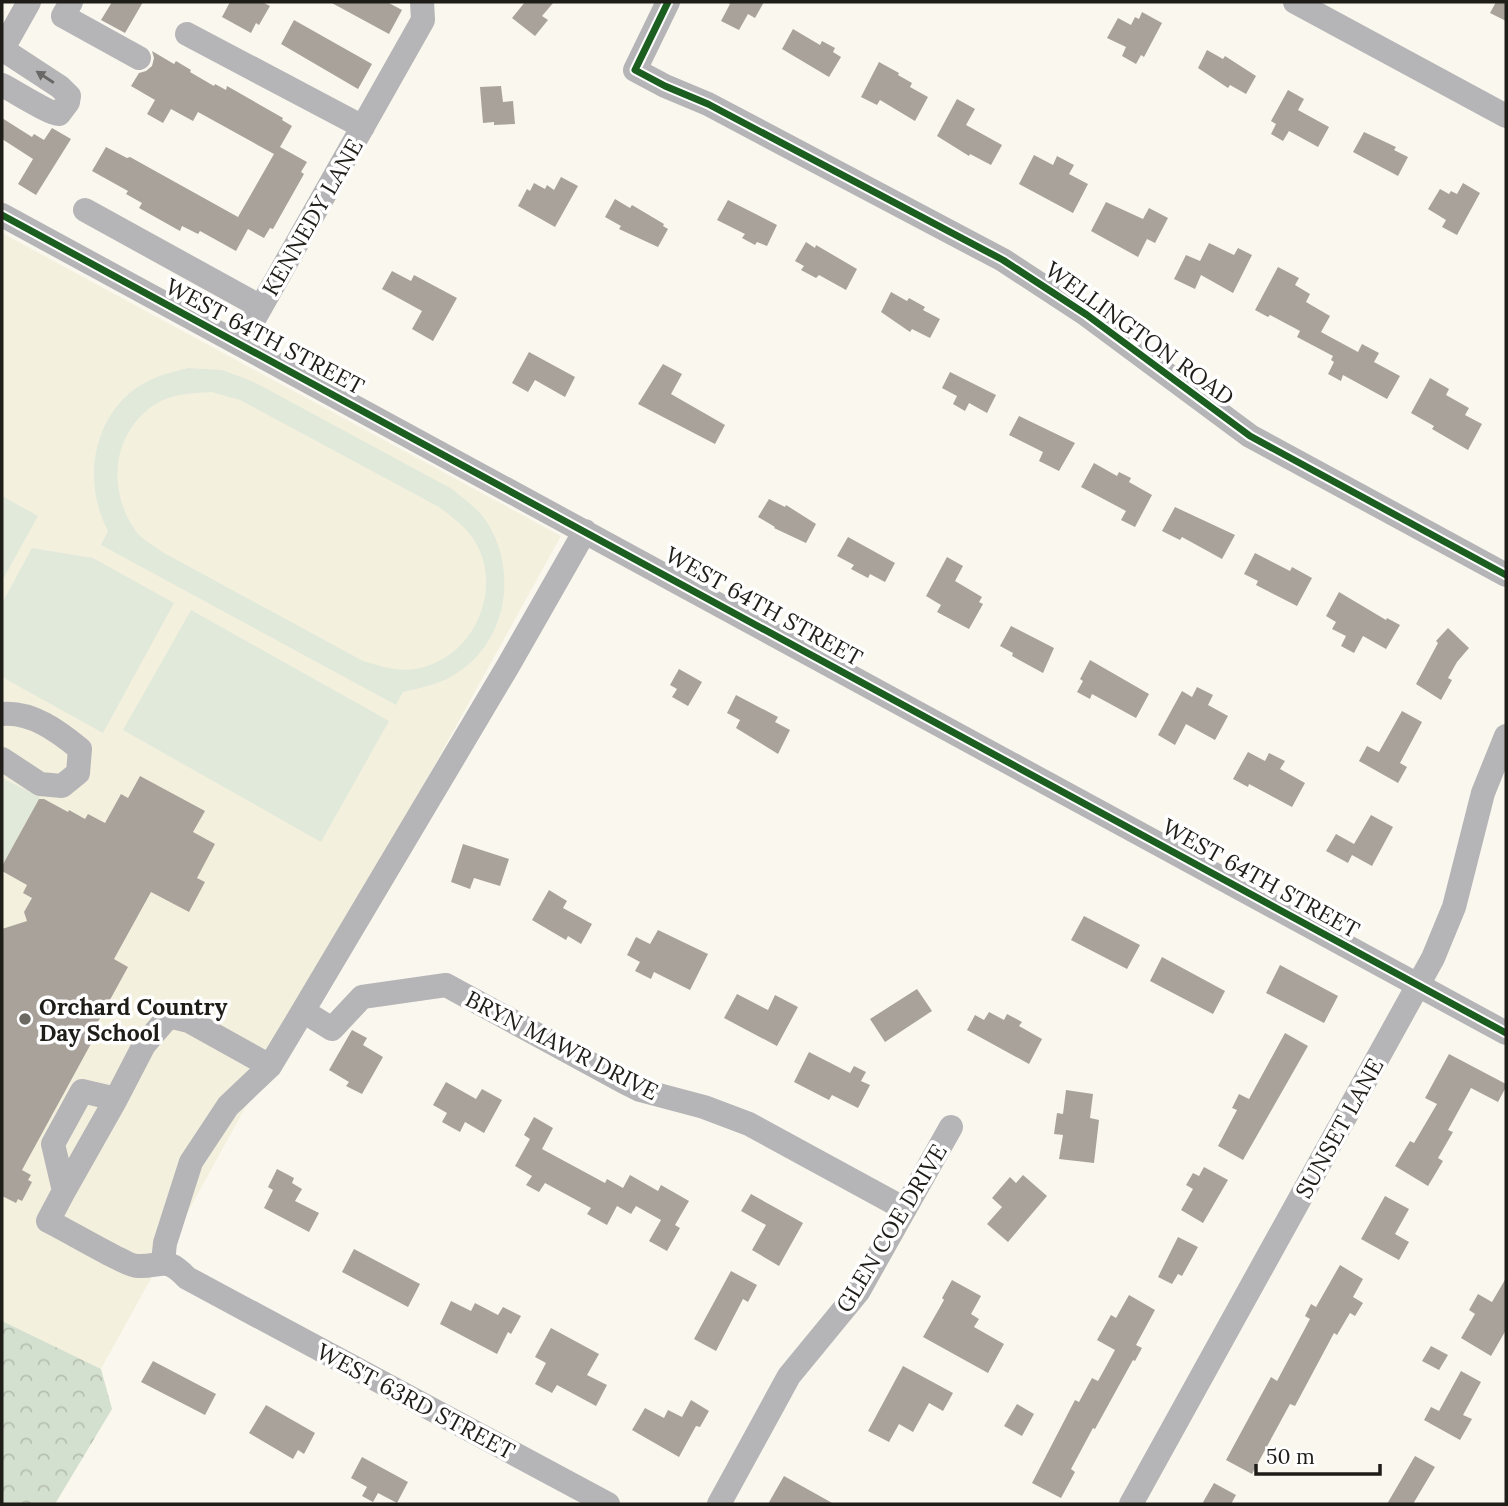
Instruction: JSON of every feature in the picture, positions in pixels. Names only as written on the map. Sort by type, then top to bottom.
[{"type":"street","points":[[2,85],[52,114],[59,114],[68,102],[69,96],[60,87],[2,49],[29,2]]},
{"type":"street","points":[[71,2],[63,16],[139,58]]},
{"type":"street","name":"KENNEDY LANE","points":[[240,344],[423,20],[422,2]]},
{"type":"street","name":"WELLINGTON ROAD","points":[[668,2],[635,70],[708,104],[1003,260],[1087,315],[1250,436],[1506,575]]},
{"type":"street","points":[[1295,2],[1506,116]]},
{"type":"street","name":"KENNEDY LANE","points":[[187,34],[363,127]]},
{"type":"street","name":"WEST 64TH STREET","points":[[85,210],[261,307]]},
{"type":"street","name":"WEST 64TH STREET","points":[[2,215],[1506,1033]]},
{"type":"street","points":[[64,1191],[48,1221],[135,1267],[164,1253],[191,1162],[228,1106],[270,1066],[508,666],[585,531]]},
{"type":"street","points":[[2,714],[18,712],[58,732],[80,749],[78,773],[62,786],[40,784],[2,759]]},
{"type":"street","name":"SUNSET LANE","points":[[1131,1504],[1433,958],[1454,907],[1481,801],[1506,736]]},
{"type":"street","name":"BRYN MAWR DRIVE","points":[[303,1011],[332,1029],[362,997],[446,985],[640,1090],[704,1107],[749,1124],[905,1209]]},
{"type":"street","points":[[164,1253],[136,1249],[69,1213],[53,1144],[82,1091],[116,1099],[144,1045],[169,1016],[189,1021],[270,1066]]},
{"type":"street","name":"GLEN COE DRIVE","points":[[719,1504],[789,1376],[858,1292],[951,1127]]},
{"type":"street","name":"WEST 63RD STREET","points":[[164,1253],[187,1279],[608,1504]]},
{"type":"shaded area","points":[[2,233],[561,536],[101,1369],[23,1504],[2,1504]]},
{"type":"shaded area","points":[[188,368],[222,370],[254,382],[452,489],[481,514],[501,555],[503,600],[487,643],[473,661],[448,678],[403,692],[396,705],[101,545],[108,531],[99,510],[94,465],[98,443],[107,422],[119,404],[136,388],[157,377]],"holes":[[[211,392],[240,400],[439,507],[469,533],[484,564],[484,603],[477,622],[466,639],[452,653],[435,663],[408,670],[363,661],[164,553],[138,534],[121,501],[118,466],[121,448],[139,418],[161,401],[181,395]]]},
{"type":"shaded area","points":[[2,496],[38,516],[2,581]]},
{"type":"shaded area","points":[[32,548],[93,558],[174,603],[103,733],[2,677],[2,603]]},
{"type":"shaded area","points":[[191,610],[389,721],[321,842],[123,730]]},
{"type":"shaded area","points":[[2,778],[40,797],[2,866]]},
{"type":"green space","points":[[2,1321],[101,1369],[112,1409],[55,1504],[2,1504]]},
{"type":"building","points":[[112,2],[143,2],[125,33],[101,20]]},
{"type":"building","points":[[230,2],[262,2],[270,6],[251,33],[222,17]]},
{"type":"building","points":[[330,2],[387,2],[402,10],[389,34]]},
{"type":"building","points":[[525,2],[554,2],[542,16],[548,20],[535,36],[512,18]]},
{"type":"building","points":[[726,2],[764,2],[755,18],[748,14],[739,30],[721,21],[730,4]]},
{"type":"building","points":[[1496,2],[1506,2],[1506,21],[1490,13]]},
{"type":"building","points":[[1142,12],[1162,23],[1144,57],[1141,55],[1136,64],[1122,56],[1126,47],[1107,38],[1118,18],[1131,25],[1135,17],[1139,19]]},
{"type":"building","points":[[294,20],[372,64],[358,89],[281,44]]},
{"type":"building","points":[[793,29],[820,45],[822,41],[835,48],[833,52],[841,57],[829,77],[782,49]]},
{"type":"building","points":[[1207,50],[1223,59],[1225,56],[1256,76],[1246,94],[1230,85],[1228,88],[1198,68]]},
{"type":"building","points":[[152,51],[174,64],[176,61],[214,86],[215,84],[226,90],[227,86],[292,126],[280,147],[307,162],[301,172],[304,174],[273,229],[270,228],[264,238],[248,229],[236,251],[200,231],[198,234],[182,226],[180,231],[139,208],[142,203],[126,194],[128,191],[92,171],[106,147],[130,157],[238,217],[274,154],[198,112],[193,121],[171,109],[163,123],[147,114],[155,100],[131,86],[139,73],[152,66]]},
{"type":"building","points":[[879,62],[899,73],[898,75],[912,83],[910,87],[928,97],[915,121],[880,100],[877,105],[861,97]]},
{"type":"building","points":[[501,86],[503,102],[513,101],[515,124],[483,123],[480,87]]},
{"type":"building","points":[[1288,90],[1304,99],[1298,110],[1329,127],[1318,147],[1289,131],[1283,141],[1271,134],[1276,124],[1271,121]]},
{"type":"building","points":[[957,99],[975,109],[966,125],[1002,145],[991,165],[970,154],[969,156],[937,136]]},
{"type":"building","points":[[2,118],[32,137],[34,134],[44,140],[52,128],[71,139],[36,195],[18,184],[33,159],[2,139]]},
{"type":"building","points":[[1364,132],[1396,147],[1394,150],[1408,157],[1398,176],[1353,152]]},
{"type":"building","points":[[1034,155],[1053,165],[1057,156],[1074,165],[1069,174],[1088,184],[1073,213],[1019,184]]},
{"type":"building","points":[[561,177],[578,186],[555,227],[518,206],[527,189],[530,191],[534,183],[545,189],[547,185],[554,190]]},
{"type":"building","points":[[1463,183],[1480,193],[1457,235],[1442,227],[1446,220],[1428,209],[1440,189],[1449,194],[1451,191],[1457,194]]},
{"type":"building","points":[[615,199],[630,208],[632,205],[664,224],[668,229],[658,247],[619,229],[621,226],[605,217]]},
{"type":"building","points":[[728,200],[777,225],[767,246],[757,242],[755,245],[742,238],[745,234],[717,220]]},
{"type":"building","points":[[1106,202],[1143,219],[1149,208],[1168,218],[1155,243],[1147,239],[1138,257],[1091,231]]},
{"type":"building","points":[[806,242],[857,269],[846,290],[819,275],[816,278],[801,270],[804,266],[795,261]]},
{"type":"building","points":[[1209,243],[1234,255],[1238,248],[1252,255],[1233,293],[1201,275],[1195,289],[1174,279],[1186,255],[1200,261]]},
{"type":"building","points":[[1278,267],[1299,278],[1295,285],[1310,294],[1306,302],[1330,316],[1321,332],[1358,352],[1362,344],[1379,353],[1374,362],[1400,376],[1387,399],[1343,375],[1341,381],[1328,374],[1334,362],[1331,360],[1333,356],[1297,337],[1300,331],[1255,310]]},
{"type":"building","points":[[392,271],[411,281],[414,275],[457,298],[433,341],[412,329],[422,311],[382,289]]},
{"type":"building","points":[[891,292],[907,301],[909,298],[940,319],[930,338],[912,329],[910,332],[881,312]]},
{"type":"building","points":[[529,352],[575,377],[565,397],[535,380],[528,392],[512,383]]},
{"type":"building","points":[[663,364],[682,374],[671,394],[725,425],[715,444],[638,404]]},
{"type":"building","points":[[950,372],[996,395],[987,413],[969,403],[965,411],[953,404],[957,396],[942,388]]},
{"type":"building","points":[[1430,378],[1449,389],[1446,395],[1469,408],[1465,415],[1482,424],[1468,450],[1411,413]]},
{"type":"building","points":[[1019,416],[1075,443],[1059,471],[1039,461],[1043,452],[1009,435]]},
{"type":"building","points":[[1094,463],[1117,476],[1119,472],[1131,478],[1129,482],[1152,495],[1135,527],[1121,520],[1126,511],[1081,487]]},
{"type":"building","points":[[769,499],[785,507],[786,505],[816,524],[806,543],[758,517]]},
{"type":"building","points":[[1175,507],[1235,535],[1222,559],[1182,537],[1180,540],[1162,531]]},
{"type":"building","points":[[848,537],[895,563],[885,582],[870,574],[868,578],[851,569],[854,565],[837,556]]},
{"type":"building","points":[[1255,553],[1290,571],[1292,567],[1312,578],[1297,606],[1256,585],[1258,581],[1244,574]]},
{"type":"building","points":[[947,557],[963,566],[955,581],[982,597],[979,602],[983,604],[969,629],[937,612],[941,605],[926,596]]},
{"type":"building","points":[[1339,592],[1386,620],[1387,618],[1400,625],[1386,649],[1363,636],[1354,653],[1341,646],[1346,636],[1332,629],[1336,622],[1326,616]]},
{"type":"building","points":[[1011,626],[1054,648],[1043,673],[1000,646]]},
{"type":"building","points":[[1448,628],[1469,648],[1448,678],[1452,680],[1441,700],[1416,684],[1438,643],[1436,641]]},
{"type":"building","points":[[1090,660],[1149,694],[1136,718],[1092,694],[1090,699],[1077,692],[1083,681],[1080,679]]},
{"type":"building","points":[[679,669],[702,682],[688,706],[672,697],[677,689],[670,685]]},
{"type":"building","points":[[1197,687],[1213,695],[1208,705],[1228,716],[1215,740],[1186,724],[1175,745],[1158,735],[1182,691],[1192,697]]},
{"type":"building","points":[[736,695],[778,717],[775,722],[790,730],[778,754],[736,728],[740,720],[727,713]]},
{"type":"building","points":[[1402,711],[1422,722],[1400,763],[1407,767],[1398,783],[1359,761],[1367,746],[1379,752]]},
{"type":"building","points":[[1248,752],[1265,761],[1269,753],[1285,761],[1280,769],[1305,783],[1292,807],[1249,784],[1248,787],[1233,779]]},
{"type":"building","points":[[140,776],[205,811],[193,832],[215,844],[197,878],[205,882],[189,912],[151,892],[114,959],[128,967],[89,1038],[93,1040],[22,1170],[31,1175],[28,1180],[32,1182],[22,1201],[18,1199],[16,1203],[2,1196],[2,929],[27,921],[24,912],[32,898],[23,893],[27,885],[2,871],[2,866],[39,799],[85,819],[88,814],[105,823],[121,794],[128,798]]},
{"type":"building","points":[[1371,815],[1393,827],[1372,866],[1352,855],[1348,863],[1326,851],[1336,834],[1354,844]]},
{"type":"building","points":[[463,844],[509,859],[500,886],[474,878],[470,889],[451,882]]},
{"type":"building","points":[[549,890],[567,901],[563,908],[592,924],[581,944],[568,936],[566,940],[532,920]]},
{"type":"building","points":[[1084,916],[1140,945],[1127,969],[1071,940]]},
{"type":"building","points":[[658,930],[708,954],[690,990],[654,972],[651,979],[635,971],[640,962],[627,955],[636,937],[650,944]]},
{"type":"building","points":[[1162,957],[1225,991],[1213,1014],[1150,981]]},
{"type":"building","points":[[1280,965],[1338,996],[1324,1023],[1266,993]]},
{"type":"building","points":[[917,989],[932,1011],[885,1042],[870,1019]]},
{"type":"building","points":[[737,994],[768,1010],[775,995],[798,1007],[777,1046],[724,1018]]},
{"type":"building","points":[[989,1012],[1004,1020],[1007,1014],[1022,1022],[1019,1026],[1042,1039],[1029,1064],[967,1030],[975,1015],[984,1020]]},
{"type":"building","points":[[352,1030],[367,1038],[363,1045],[383,1057],[362,1094],[346,1086],[349,1082],[329,1070]]},
{"type":"building","points":[[1285,1033],[1308,1046],[1243,1160],[1218,1146],[1237,1110],[1232,1108],[1239,1094],[1249,1099]]},
{"type":"building","points":[[809,1052],[850,1073],[854,1066],[866,1072],[861,1081],[870,1085],[858,1108],[832,1095],[829,1100],[794,1082]]},
{"type":"building","points":[[1449,1054],[1506,1084],[1506,1087],[1498,1102],[1471,1088],[1448,1130],[1453,1132],[1438,1158],[1443,1161],[1428,1186],[1395,1166],[1410,1141],[1414,1143],[1437,1104],[1425,1098]]},
{"type":"building","points":[[446,1082],[476,1099],[482,1089],[502,1100],[484,1133],[465,1122],[460,1132],[442,1122],[447,1113],[433,1105]]},
{"type":"building","points":[[1066,1090],[1093,1094],[1090,1118],[1099,1120],[1094,1163],[1059,1159],[1063,1135],[1054,1134],[1057,1113],[1063,1114]]},
{"type":"building","points":[[534,1117],[553,1128],[542,1149],[605,1183],[607,1179],[623,1188],[630,1175],[658,1191],[661,1185],[689,1201],[675,1225],[680,1228],[667,1251],[649,1241],[661,1220],[636,1206],[631,1214],[617,1206],[607,1225],[587,1214],[591,1208],[545,1183],[539,1192],[526,1185],[532,1176],[515,1166],[530,1139],[524,1135]]},
{"type":"building","points":[[1204,1167],[1228,1180],[1203,1223],[1181,1210],[1193,1189],[1186,1185],[1193,1173],[1199,1176]]},
{"type":"building","points":[[277,1169],[294,1178],[292,1183],[302,1189],[295,1201],[319,1213],[309,1232],[264,1208],[273,1190],[268,1187]]},
{"type":"building","points":[[1023,1175],[1047,1196],[1008,1242],[987,1224],[1002,1207],[992,1198],[1010,1177],[1016,1183]]},
{"type":"building","points":[[751,1194],[803,1223],[779,1266],[752,1250],[766,1225],[741,1211]]},
{"type":"building","points":[[1385,1196],[1409,1209],[1395,1234],[1409,1242],[1399,1260],[1361,1239]]},
{"type":"building","points":[[1178,1237],[1198,1247],[1182,1276],[1178,1274],[1172,1284],[1158,1277]]},
{"type":"building","points":[[354,1249],[420,1284],[408,1307],[342,1272]]},
{"type":"building","points":[[1340,1265],[1363,1279],[1353,1297],[1363,1303],[1355,1316],[1350,1313],[1337,1335],[1334,1333],[1295,1406],[1290,1404],[1252,1474],[1226,1460],[1271,1377],[1277,1381],[1310,1319],[1305,1316],[1311,1304],[1316,1307]]},
{"type":"building","points":[[731,1271],[757,1285],[748,1302],[743,1299],[716,1351],[694,1339]]},
{"type":"building","points":[[1506,1278],[1506,1330],[1491,1356],[1461,1338],[1475,1314],[1469,1310],[1478,1294],[1492,1302]]},
{"type":"building","points":[[952,1280],[981,1296],[971,1314],[979,1319],[974,1327],[1004,1344],[988,1373],[923,1337]]},
{"type":"building","points":[[1129,1295],[1155,1310],[1136,1345],[1142,1348],[1095,1429],[1093,1428],[1071,1469],[1075,1472],[1061,1498],[1032,1483],[1075,1400],[1079,1402],[1092,1378],[1098,1381],[1115,1350],[1097,1340],[1111,1315],[1116,1318]]},
{"type":"building","points":[[451,1301],[471,1311],[475,1303],[498,1315],[503,1307],[521,1316],[511,1334],[508,1332],[497,1354],[440,1324]]},
{"type":"building","points":[[551,1328],[599,1354],[587,1375],[607,1385],[596,1406],[557,1385],[552,1393],[535,1384],[546,1363],[535,1357]]},
{"type":"building","points":[[1431,1346],[1448,1355],[1439,1370],[1422,1361]]},
{"type":"building","points":[[153,1361],[216,1394],[205,1415],[141,1382]]},
{"type":"building","points":[[903,1366],[953,1393],[943,1411],[929,1403],[913,1432],[899,1424],[889,1442],[868,1431]]},
{"type":"building","points":[[1461,1371],[1481,1382],[1463,1415],[1472,1419],[1460,1440],[1424,1420],[1431,1407],[1439,1411]]},
{"type":"building","points":[[691,1400],[709,1411],[700,1427],[696,1426],[679,1457],[632,1430],[645,1408],[664,1418],[668,1410],[682,1417]]},
{"type":"building","points":[[1017,1404],[1034,1414],[1022,1436],[1004,1426]]},
{"type":"building","points":[[266,1405],[315,1433],[304,1454],[298,1450],[293,1459],[249,1433]]},
{"type":"building","points":[[1415,1456],[1435,1467],[1413,1504],[1387,1504]]},
{"type":"building","points":[[362,1457],[408,1482],[397,1503],[378,1493],[373,1502],[362,1496],[367,1487],[351,1478]]},
{"type":"building","points":[[784,1476],[800,1485],[834,1504],[768,1504]]},
{"type":"building","points":[[1214,1483],[1236,1495],[1231,1504],[1202,1504]]},
{"type":"cycle path","points":[[668,2],[635,70],[708,104],[1003,260],[1087,315],[1250,436],[1506,575]]},
{"type":"cycle path","points":[[2,215],[1506,1033]]},
{"type":"place","name":"Orchard Country Day School","points":[[25,1019]]}]
